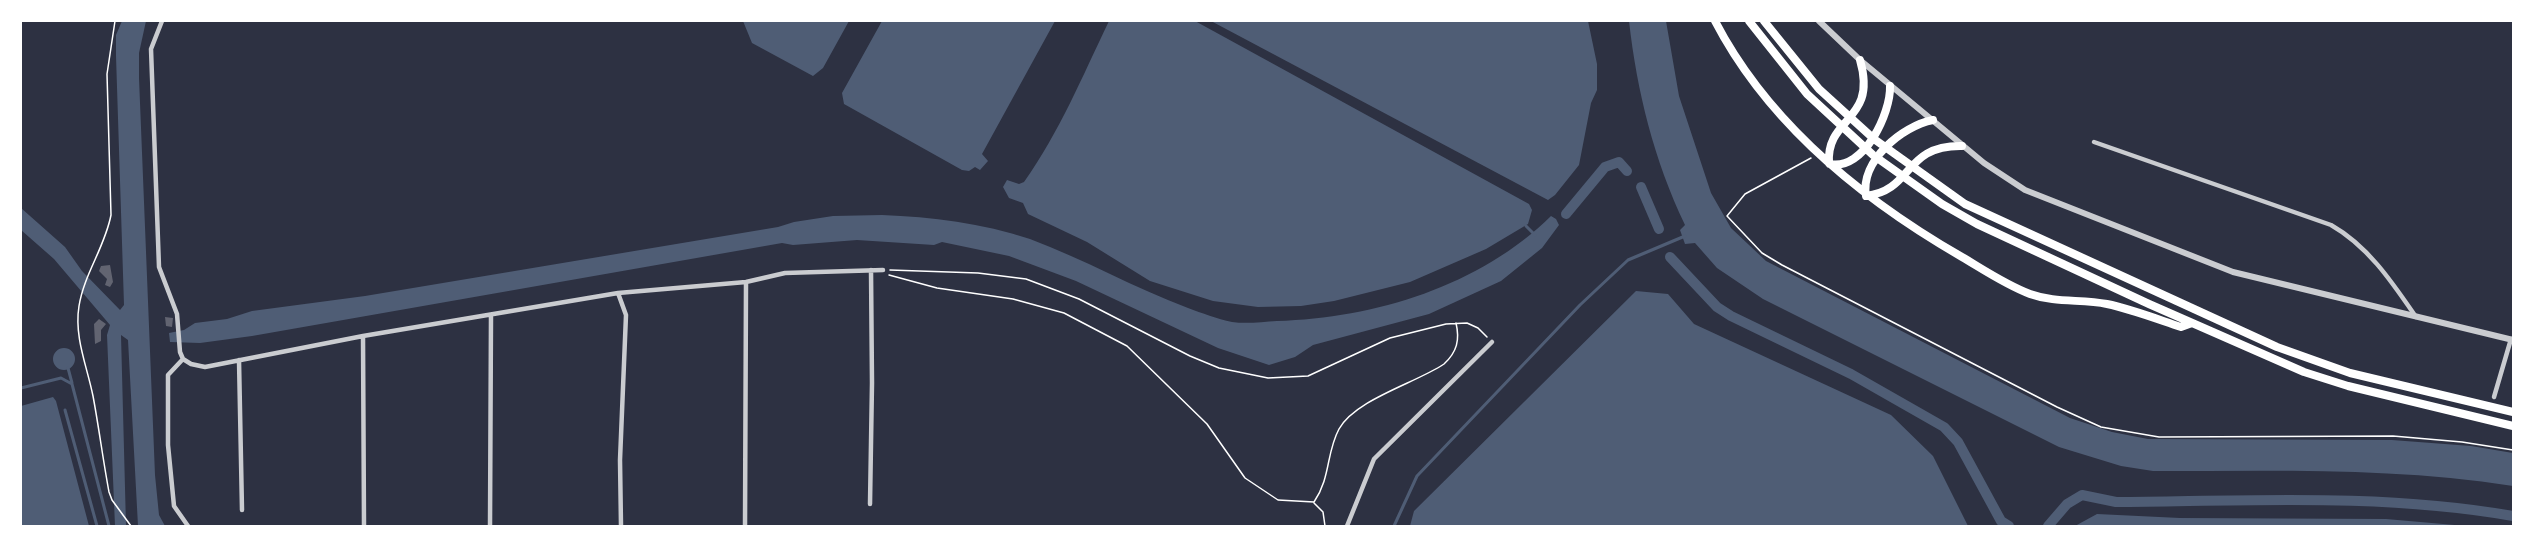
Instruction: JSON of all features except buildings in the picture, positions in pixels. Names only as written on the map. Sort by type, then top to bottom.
[{"type":"highway","points":[[1715,21],[1735,56],[1769,101],[1829,163],[1866,196],[1917,231],[2031,294],[2057,301],[2108,304],[2181,327],[2192,323]]},
{"type":"highway","points":[[1749,21],[1788,72],[1873,155],[1909,182],[1977,224],[2304,372],[2348,386],[2513,426]]},
{"type":"highway","points":[[1764,21],[1804,72],[1874,140],[1965,204],[2277,347],[2350,373],[2513,412]]},
{"type":"highway","points":[[1829,163],[1828,150],[1832,142],[1861,104],[1865,92],[1865,76],[1860,60]]},
{"type":"highway","points":[[1829,163],[1839,165],[1852,160],[1863,150],[1888,110],[1890,86]]},
{"type":"highway","points":[[1866,196],[1864,185],[1870,168],[1892,141],[1917,123],[1933,120]]},
{"type":"highway","points":[[1866,196],[1889,190],[1918,158],[1931,149],[1962,146]]},
{"type":"street","points":[[162,21],[151,49],[159,267],[179,326],[183,359]]},
{"type":"street","points":[[1819,21],[1860,60],[1962,146],[2000,176],[2025,190],[2213,266],[2262,280],[2512,339],[2494,397]]},
{"type":"street","points":[[2094,142],[2331,225],[2346,234],[2366,252],[2400,292],[2416,317]]},
{"type":"street","points":[[870,504],[873,383],[871,270]]},
{"type":"street","points":[[183,359],[205,367],[363,336],[618,293],[746,282],[785,273],[884,270]]},
{"type":"street","points":[[745,526],[746,282]]},
{"type":"street","points":[[618,293],[626,315],[620,460],[621,526]]},
{"type":"street","points":[[490,526],[491,315]]},
{"type":"street","points":[[363,336],[364,526]]},
{"type":"street","points":[[1347,526],[1374,459],[1492,342]]},
{"type":"street","points":[[183,359],[168,375],[168,445],[174,506],[188,526]]},
{"type":"street","points":[[240,360],[242,510]]},
{"type":"path","points":[[115,21],[107,74],[111,215],[107,232],[81,295],[78,309],[80,345],[93,396],[111,500],[131,526]]},
{"type":"path","points":[[1813,156],[1745,194],[1727,216],[1749,241],[1782,265],[2057,408],[2101,427],[2159,437],[2393,436],[2462,442],[2513,450]]},
{"type":"path","points":[[871,270],[937,288],[1013,299],[1064,313],[1127,346],[1161,376],[1208,424],[1245,478],[1278,500],[1314,502],[1323,512],[1325,526]]},
{"type":"path","points":[[884,270],[978,273],[1026,279],[1079,298],[1190,356],[1220,368],[1268,378],[1308,376],[1390,338],[1456,323],[1478,328],[1492,342]]},
{"type":"path","points":[[1314,502],[1324,487],[1340,428],[1362,407],[1444,364],[1454,355],[1459,336],[1456,323]]},
{"type":"water","points":[[122,21],[146,21],[139,53],[139,78],[155,475],[159,515],[165,526],[138,526],[128,340],[121,335],[126,526],[115,526],[107,335],[110,325],[54,259],[21,230],[21,208],[65,247],[82,271],[120,310],[124,305],[116,56],[116,35]]},
{"type":"water","points":[[743,21],[849,21],[823,68],[813,76],[752,43]]},
{"type":"water","points":[[882,21],[1055,21],[982,154],[988,161],[980,170],[975,167],[969,171],[962,170],[844,104],[842,93]]},
{"type":"water","points":[[1109,21],[1195,21],[1529,204],[1532,210],[1528,224],[1486,249],[1410,282],[1334,301],[1301,306],[1258,307],[1213,301],[1150,281],[1087,242],[1028,214],[1023,203],[1009,198],[1003,187],[1007,180],[1019,184],[1024,182],[1037,163],[1070,103]]},
{"type":"water","points":[[1211,21],[1588,21],[1597,64],[1597,90],[1591,103],[1579,165],[1555,195],[1548,200]]},
{"type":"water","points":[[1629,21],[1666,21],[1679,96],[1711,193],[1731,228],[1766,261],[2070,418],[2112,432],[2148,439],[2392,440],[2471,446],[2513,453],[2513,486],[2379,473],[2153,471],[2121,466],[2059,447],[1763,299],[1717,268],[1695,243],[1685,244],[1680,230],[1685,225],[1664,176],[1648,125]]},
{"type":"water","points":[[882,215],[957,222],[1012,233],[1070,255],[1188,308],[1232,322],[1243,323],[1351,313],[1424,294],[1492,262],[1551,216],[1559,225],[1542,248],[1501,281],[1429,314],[1313,345],[1295,357],[1269,365],[1218,348],[1076,281],[1009,256],[942,242],[934,245],[857,240],[793,245],[782,243],[252,336],[200,343],[170,342],[169,333],[184,330],[195,323],[227,319],[252,311],[365,296],[833,216]]},
{"type":"water","points":[[1636,291],[1668,294],[1694,324],[1891,415],[1933,456],[1968,526],[1410,526],[1414,511]]},
{"type":"water","points":[[64,348],[72,351],[75,359],[72,367],[64,370],[56,367],[53,359],[56,351]]},
{"type":"water","points":[[53,397],[56,401],[89,526],[21,526],[21,406]]},
{"type":"water","points":[[2097,514],[2180,518],[2386,519],[2466,526],[2075,526]]},
{"type":"waterway","points":[[1566,214],[1605,167],[1619,162],[1627,171]]},
{"type":"waterway","points":[[1641,187],[1659,229]]},
{"type":"waterway","points":[[1526,226],[1535,235]]},
{"type":"waterway","points":[[1394,526],[1417,476],[1580,305],[1628,260],[1685,236]]},
{"type":"waterway","points":[[1670,257],[1717,307],[1731,316],[1851,374],[1944,427],[1958,442],[2001,521],[2009,526]]},
{"type":"waterway","points":[[68,368],[72,383]]},
{"type":"waterway","points":[[21,388],[61,378],[72,384],[109,526]]},
{"type":"waterway","points":[[65,410],[97,526]]},
{"type":"waterway","points":[[2048,526],[2067,504],[2082,495],[2116,502],[2365,501],[2464,509],[2513,516]]}]
